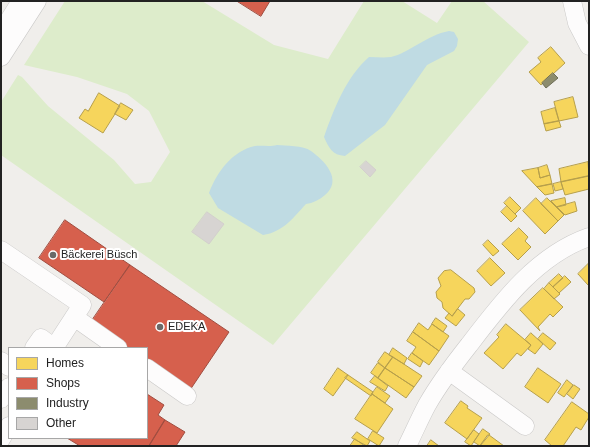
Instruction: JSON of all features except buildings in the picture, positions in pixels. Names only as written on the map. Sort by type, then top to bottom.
[{"type":"street","points":[[1,33],[21,1]]},
{"type":"street","points":[[1,57],[36,1]]},
{"type":"street","points":[[572,1],[577,23],[589,46]]},
{"type":"street","points":[[407,446],[427,405],[449,371],[500,304],[544,262],[572,243],[589,237]]},
{"type":"street","points":[[4,259],[82,305],[55,347]]},
{"type":"street","points":[[74,318],[117,347]]},
{"type":"street","points":[[35,347],[41,338],[53,347]]},
{"type":"street","points":[[148,369],[187,396]]},
{"type":"street","points":[[449,371],[526,426]]},
{"type":"street","points":[[1,399],[8,388]]},
{"type":"street","points":[[1,439],[8,428]]},
{"type":"green space","points":[[65,1],[202,1],[274,45],[328,59],[364,1],[402,1],[437,23],[452,1],[483,1],[529,42],[273,345],[1,155],[1,102],[18,75],[22,77],[48,106],[114,160],[135,184],[151,182],[170,152],[149,111],[127,94],[77,77],[24,65]]},
{"type":"water","points":[[449,31],[454,32],[458,39],[457,46],[454,51],[427,65],[385,125],[345,156],[334,152],[324,137],[347,84],[361,65],[369,57],[391,57],[398,55],[433,36]]},
{"type":"water","points":[[277,145],[299,147],[311,151],[322,160],[330,171],[332,183],[330,189],[325,195],[316,201],[306,204],[282,228],[263,235],[218,208],[209,193],[221,170],[239,152],[255,146]]},
{"type":"place","name":"Bäckerei Büsch","points":[[53,255]]},
{"type":"place","name":"EDEKA","points":[[160,327]]}]
